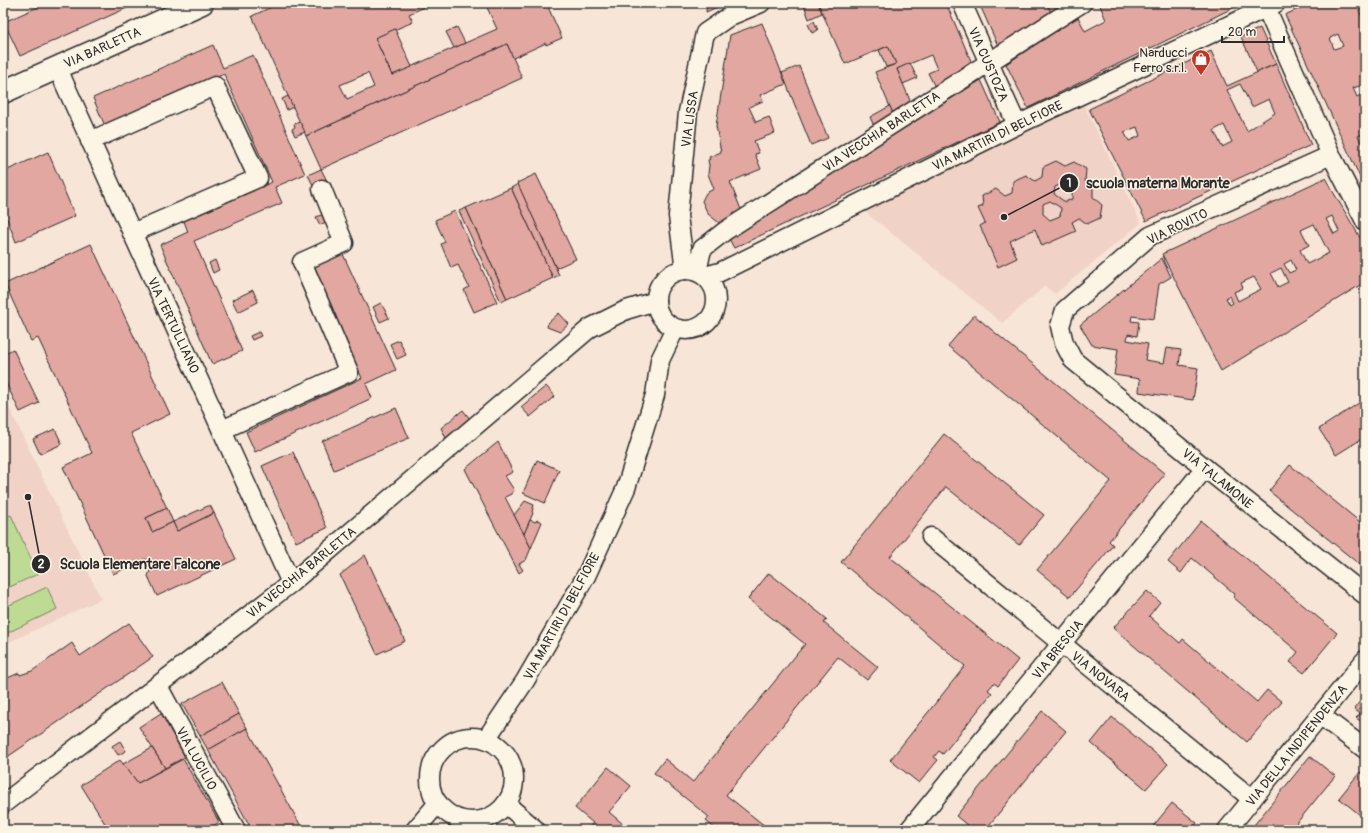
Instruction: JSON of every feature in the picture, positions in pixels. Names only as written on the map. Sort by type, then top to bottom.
[{"type":"main road","name":"VIA BARLETTA","points":[[3,92],[202,3]]},
{"type":"street","name":"VIA LISSA","points":[[704,275],[678,216],[688,112],[705,33],[730,16],[761,3]]},
{"type":"street","name":"VIA CUSTOZA","points":[[962,3],[1017,124]]},
{"type":"street","name":"VIA VECCHIA BARLETTA","points":[[704,275],[702,249],[724,231],[1082,3]]},
{"type":"street","name":"VIA MARTIRI DI BELFIORE","points":[[704,275],[1268,5]]},
{"type":"street","points":[[1268,5],[1332,155],[1365,221]]},
{"type":"street","name":"VIA TERTULLIANO","points":[[57,67],[291,583]]},
{"type":"street","points":[[90,141],[215,86],[258,178],[132,233]]},
{"type":"street","name":"VIA ROVITO","points":[[1073,360],[1064,343],[1060,326],[1065,310],[1150,236],[1332,155]]},
{"type":"street","points":[[222,430],[349,372],[302,262],[344,243],[322,189]]},
{"type":"street","points":[[674,272],[704,275],[716,300],[714,311],[708,322],[698,328],[687,331],[675,329],[665,322],[658,312],[656,301],[658,289],[664,279],[674,272]]},
{"type":"street","name":"VIA VECCHIA BARLETTA","points":[[3,804],[291,583],[590,328],[626,310],[656,301]]},
{"type":"street","name":"VIA MARTIRI DI BELFIORE","points":[[486,739],[525,681],[586,576],[626,488],[655,395],[660,360],[675,329]]},
{"type":"street","name":"VIA TALAMONE","points":[[1073,360],[1205,468],[1365,595]]},
{"type":"street","name":"VIA BRESCIA","points":[[909,830],[1205,468]]},
{"type":"street","name":"VIA NOVARA","points":[[931,537],[1252,799]]},
{"type":"street","name":"VIA DELLA INDIPENDENZA","points":[[1227,830],[1365,660]]},
{"type":"street","name":"VIA LUCILIO","points":[[158,686],[236,830]]},
{"type":"street","points":[[1320,715],[1365,749]]},
{"type":"street","points":[[473,736],[486,739],[498,745],[507,755],[513,766],[514,780],[512,793],[506,804],[496,814],[484,819],[471,821],[458,819],[447,812],[438,803],[432,791],[430,778],[432,765],[439,753],[448,744],[460,738],[473,736]]},
{"type":"street","points":[[415,830],[438,803]]},
{"type":"street","points":[[506,804],[536,830]]},
{"type":"shaded area","points":[[1084,105],[1141,223],[1055,294],[1045,286],[1002,323],[863,210]]},
{"type":"shaded area","points":[[3,395],[101,599],[3,645]]},
{"type":"green space","points":[[11,515],[38,574],[3,590],[3,518]]},
{"type":"green space","points":[[47,587],[57,609],[3,635],[3,608]]},
{"type":"building","points":[[47,3],[138,3],[20,56],[4,22]]},
{"type":"building","points":[[280,3],[433,3],[409,14],[413,22],[375,38],[392,75],[497,29],[485,3],[554,3],[548,7],[562,38],[546,45],[546,43],[513,58],[507,44],[306,136],[252,16]],"holes":[[[368,73],[374,87],[347,99],[340,85]]]},
{"type":"building","points":[[707,3],[726,3],[706,12]]},
{"type":"building","points":[[809,3],[818,3],[822,13],[809,19],[804,5]]},
{"type":"building","points":[[818,3],[946,3],[971,61],[935,87],[928,73],[937,69],[931,55],[897,69],[911,103],[893,114],[875,72],[896,64],[888,46],[845,64]]},
{"type":"building","points":[[979,3],[1046,3],[1051,12],[998,46]]},
{"type":"building","points":[[1046,3],[1064,3],[1051,12]]},
{"type":"building","points":[[1099,3],[1243,3],[1028,108],[1006,64],[1078,17],[1085,31],[1106,20]]},
{"type":"building","points":[[1311,3],[1365,3],[1365,7],[1359,10],[1363,19],[1365,18],[1365,91],[1363,85],[1353,88],[1357,97],[1365,93],[1365,133],[1358,136],[1363,145],[1365,144],[1365,188],[1285,15]],"holes":[[[1338,34],[1343,46],[1334,49],[1330,38]]]},
{"type":"building","points":[[814,21],[818,30],[812,33],[808,24]]},
{"type":"building","points":[[762,23],[786,84],[760,95],[763,101],[749,107],[756,122],[769,117],[775,133],[754,141],[759,153],[755,154],[761,169],[730,182],[742,212],[720,226],[718,222],[708,214],[702,201],[706,193],[714,189],[708,174],[709,157],[721,152],[716,126],[730,35]]},
{"type":"building","points":[[457,27],[465,43],[454,48],[446,32]]},
{"type":"building","points":[[1260,28],[1276,64],[1257,72],[1241,37]]},
{"type":"building","points":[[395,29],[412,67],[392,75],[375,38]]},
{"type":"building","points":[[507,44],[522,78],[321,169],[306,136]]},
{"type":"building","points":[[213,45],[223,68],[253,55],[305,174],[275,187],[282,203],[194,241],[242,351],[212,364],[160,245],[188,232],[184,221],[272,182],[224,74],[105,126],[93,98]]},
{"type":"building","points":[[888,46],[896,64],[886,67],[879,50]]},
{"type":"building","points":[[1211,51],[1227,86],[1276,64],[1311,145],[1146,221],[1089,109]],"holes":[[[1240,84],[1252,107],[1269,99],[1275,113],[1247,131],[1227,90]],[[1224,125],[1232,142],[1222,147],[1214,130]],[[1137,127],[1140,136],[1129,141],[1124,132]]]},
{"type":"building","points":[[910,63],[917,78],[903,84],[897,69]]},
{"type":"building","points":[[799,66],[828,138],[811,145],[782,73]]},
{"type":"building","points":[[981,80],[1000,122],[734,248],[728,237]]},
{"type":"building","points":[[288,96],[293,107],[287,110],[282,99]]},
{"type":"building","points":[[890,106],[893,114],[874,126],[870,117]]},
{"type":"building","points":[[300,122],[305,132],[295,136],[292,129],[295,127],[294,124]]},
{"type":"building","points":[[48,152],[75,216],[16,242],[7,219],[3,221],[3,172]]},
{"type":"building","points":[[1056,161],[1065,166],[1074,162],[1086,169],[1085,181],[1093,188],[1093,197],[1102,205],[1100,218],[1087,224],[1079,218],[1072,222],[1076,231],[1042,246],[1035,229],[1010,241],[1017,258],[998,267],[980,226],[985,223],[978,208],[983,206],[982,196],[996,189],[1005,196],[1012,193],[1013,181],[1026,175],[1035,181],[1042,177],[1043,167]],"holes":[[[1064,183],[1072,189],[1072,199],[1065,202],[1054,194],[1055,187]],[[1050,201],[1061,208],[1060,216],[1050,220],[1043,214],[1043,204]]]},
{"type":"building","points":[[321,169],[327,181],[314,187],[308,175]]},
{"type":"building","points":[[536,174],[576,259],[556,268],[517,183]]},
{"type":"building","points":[[1325,178],[1365,246],[1365,282],[1221,371],[1162,254]],"holes":[[[1332,216],[1339,231],[1334,234],[1326,219]],[[1314,224],[1329,253],[1307,264],[1300,250],[1309,245],[1301,230]],[[1291,260],[1296,270],[1289,273],[1284,264]],[[1281,268],[1288,282],[1278,287],[1271,273]],[[1254,277],[1261,289],[1238,301],[1234,292],[1243,288],[1241,283]],[[1229,296],[1233,303],[1230,305],[1226,298]]]},
{"type":"building","points":[[518,184],[559,275],[553,278],[511,188]]},
{"type":"building","points":[[511,188],[553,278],[507,299],[466,208]]},
{"type":"building","points":[[466,208],[507,299],[501,302],[459,211]]},
{"type":"building","points":[[455,211],[497,302],[474,312],[464,290],[469,287],[458,265],[451,268],[441,244],[445,242],[435,220]]},
{"type":"building","points":[[324,214],[327,221],[320,225],[316,217]]},
{"type":"building","points":[[91,244],[170,414],[131,433],[167,508],[146,518],[152,532],[173,522],[177,531],[214,513],[236,559],[157,596],[148,576],[150,571],[146,559],[113,574],[63,467],[92,453],[38,338],[31,341],[5,284]]},
{"type":"building","points":[[342,252],[396,370],[366,384],[372,398],[255,452],[246,432],[362,378],[311,267]]},
{"type":"building","points":[[1162,258],[1171,277],[1159,284],[1154,319],[1132,316],[1131,321],[1139,322],[1137,336],[1128,334],[1127,340],[1148,344],[1145,360],[1164,363],[1167,348],[1181,350],[1179,365],[1198,368],[1193,400],[1139,392],[1140,379],[1114,375],[1118,349],[1092,345],[1080,325]]},
{"type":"building","points":[[215,260],[219,270],[213,273],[209,263]]},
{"type":"building","points":[[253,290],[258,302],[238,312],[232,300]]},
{"type":"building","points":[[381,303],[389,318],[380,322],[373,307]]},
{"type":"building","points":[[559,313],[569,324],[560,332],[547,327],[548,323]]},
{"type":"building","points":[[974,315],[1165,474],[1109,541],[1113,545],[1070,597],[1037,570],[1111,481],[948,346]]},
{"type":"building","points":[[259,332],[261,336],[252,340],[250,336]]},
{"type":"building","points":[[399,340],[406,355],[397,359],[390,344]]},
{"type":"building","points":[[13,349],[39,403],[20,412],[3,377],[3,354]]},
{"type":"building","points":[[546,386],[555,396],[530,417],[521,407]]},
{"type":"building","points":[[1365,399],[1365,437],[1336,455],[1319,429]]},
{"type":"building","points":[[396,408],[409,438],[334,470],[322,441]]},
{"type":"building","points":[[463,410],[470,419],[446,438],[441,428]]},
{"type":"building","points":[[55,429],[62,444],[40,454],[33,439]]},
{"type":"building","points":[[944,434],[1044,515],[1019,545],[946,487],[890,557],[1018,660],[998,686],[994,683],[988,690],[992,693],[943,754],[939,751],[934,757],[938,760],[919,783],[890,760],[965,666],[841,562]]},
{"type":"building","points":[[498,442],[513,472],[505,476],[514,490],[511,494],[505,497],[531,548],[526,560],[519,564],[523,570],[519,573],[465,469]]},
{"type":"building","points":[[293,452],[327,528],[296,542],[262,466]]},
{"type":"building","points":[[537,460],[559,470],[545,503],[523,493]]},
{"type":"building","points":[[1290,465],[1365,526],[1365,569],[1269,491]]},
{"type":"building","points":[[525,501],[534,505],[533,513],[524,534],[514,515]]},
{"type":"building","points":[[210,505],[214,513],[177,531],[173,522]]},
{"type":"building","points":[[167,508],[173,522],[152,532],[146,518]]},
{"type":"building","points":[[530,520],[542,522],[531,548],[524,534]]},
{"type":"building","points":[[1201,521],[1337,633],[1304,673],[1290,662],[1298,652],[1233,597],[1235,594],[1192,558],[1181,573],[1168,562]]},
{"type":"building","points":[[365,555],[405,641],[377,654],[340,575]]},
{"type":"building","points":[[769,573],[827,619],[824,623],[878,667],[867,680],[838,657],[726,795],[770,830],[717,830],[706,821],[709,817],[654,773],[665,759],[693,782],[805,644],[748,599]]},
{"type":"building","points":[[1147,591],[1160,602],[1149,616],[1180,643],[1183,639],[1257,702],[1267,690],[1282,702],[1247,742],[1113,628]]},
{"type":"building","points":[[129,623],[153,657],[3,760],[3,680],[19,673],[20,675],[32,671],[72,643],[80,656]]},
{"type":"building","points":[[222,682],[239,714],[200,736],[182,704]]},
{"type":"building","points":[[1365,695],[1365,724],[1356,718],[1360,714],[1354,709]]},
{"type":"building","points":[[1042,711],[1066,731],[985,830],[973,830],[956,816]]},
{"type":"building","points":[[161,713],[185,757],[165,768],[139,727]]},
{"type":"building","points":[[239,714],[247,728],[208,750],[200,736]]},
{"type":"building","points":[[1112,717],[1168,764],[1146,789],[1091,743]]},
{"type":"building","points":[[247,728],[303,830],[252,830],[208,750]]},
{"type":"building","points":[[120,741],[126,751],[118,755],[112,746]]},
{"type":"building","points":[[152,748],[165,768],[138,783],[123,764]]},
{"type":"building","points":[[1310,756],[1335,776],[1291,830],[1250,830]]},
{"type":"building","points":[[183,759],[219,822],[207,830],[109,830],[81,785],[120,760],[138,783]]},
{"type":"building","points":[[608,767],[631,786],[609,812],[630,830],[587,830],[593,823],[575,808]]},
{"type":"building","points":[[1360,772],[1365,776],[1365,819],[1339,798]]},
{"type":"building","points":[[1172,803],[1197,823],[1191,830],[1150,830]]},
{"type":"place","name":"Narducci Ferro s.r.l.","points":[[1201,76]]},
{"type":"place","name":"scuola materna Morante","points":[[1004,217]]},
{"type":"place","name":"Scuola Elementare Falcone","points":[[28,497]]}]
